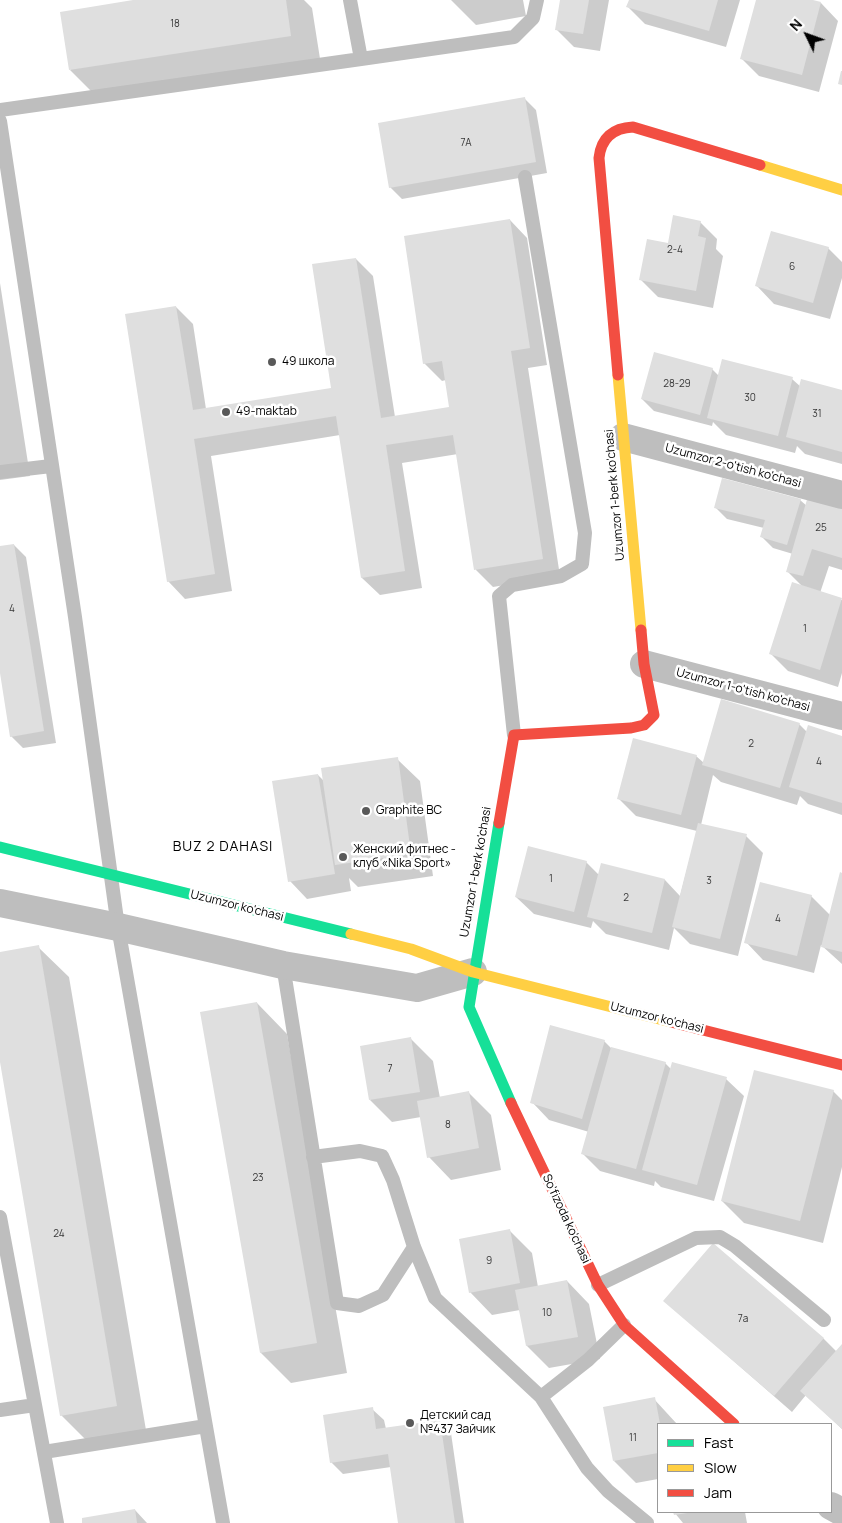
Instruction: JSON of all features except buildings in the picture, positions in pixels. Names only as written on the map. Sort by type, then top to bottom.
[{"type":"street","name":"Uzumzor 1-berk ko'chasi","points":[[473,972],[514,735],[644,725],[654,715],[644,664],[599,158],[600,145],[607,135],[618,127],[633,127],[842,190]]},
{"type":"street","name":"Uzumzor 2-o'tish ko'chasi","points":[[623,437],[842,495]]},
{"type":"street","name":"Uzumzor 1-o'tish ko'chasi","points":[[644,664],[842,716]]},
{"type":"street","name":"Uzumzor ko'chasi","points":[[0,847],[412,949],[473,972],[842,1065]]},
{"type":"street","points":[[0,903],[118,927],[283,965],[417,988],[473,972]]},
{"type":"street","name":"So'fizoda ko'chasi","points":[[473,972],[469,1007],[492,1062],[598,1285],[624,1325],[733,1423]]},
{"type":"lane","points":[[350,0],[361,59]]},
{"type":"lane","points":[[0,110],[514,37],[532,18],[537,0]]},
{"type":"lane","points":[[0,121],[78,636],[118,927],[223,1523]]},
{"type":"lane","points":[[514,735],[499,596],[512,585],[560,576],[582,564],[585,533],[525,177]]},
{"type":"lane","points":[[0,472],[51,466]]},
{"type":"lane","points":[[283,965],[337,1303],[359,1306],[383,1294],[414,1247]]},
{"type":"lane","points":[[313,1158],[360,1150],[382,1156],[393,1180],[414,1247],[435,1298],[541,1397],[587,1468],[608,1491],[647,1523]]},
{"type":"lane","points":[[0,1217],[57,1523]]},
{"type":"lane","points":[[598,1285],[696,1238],[720,1237],[735,1246],[824,1320]]},
{"type":"lane","points":[[541,1397],[588,1360],[624,1325]]},
{"type":"lane","points":[[0,1410],[35,1404]]},
{"type":"lane","points":[[44,1452],[206,1426]]},
{"type":"traffic: fast","points":[[499,823],[469,1007],[511,1103]]},
{"type":"traffic: fast","points":[[0,847],[351,934]]},
{"type":"traffic: slow","points":[[760,165],[842,190]]},
{"type":"traffic: slow","points":[[618,375],[641,630]]},
{"type":"traffic: slow","points":[[351,934],[411,949],[473,972],[671,1022]]},
{"type":"traffic: jam","points":[[618,375],[599,158],[605,140],[609,135],[620,129],[633,127],[760,165]]},
{"type":"traffic: jam","points":[[499,823],[514,735],[631,728],[644,725],[654,715],[644,664],[641,630]]},
{"type":"traffic: jam","points":[[671,1022],[842,1065]]},
{"type":"traffic: jam","points":[[511,1103],[598,1285],[624,1325],[733,1423]]},
{"type":"place","name":"49 школа","points":[[272,362]]},
{"type":"place","name":"49-maktab","points":[[226,412]]},
{"type":"place","name":"Graphite BC","points":[[366,811]]},
{"type":"place","name":"Женский фитнес - клуб «Nika Sport»","points":[[343,857]]},
{"type":"place","name":"Детский сад №437 Зайчик","points":[[410,1423]]},
{"type":"district","name":"BUZ 2 DAHASI","points":[[223,847]]}]
